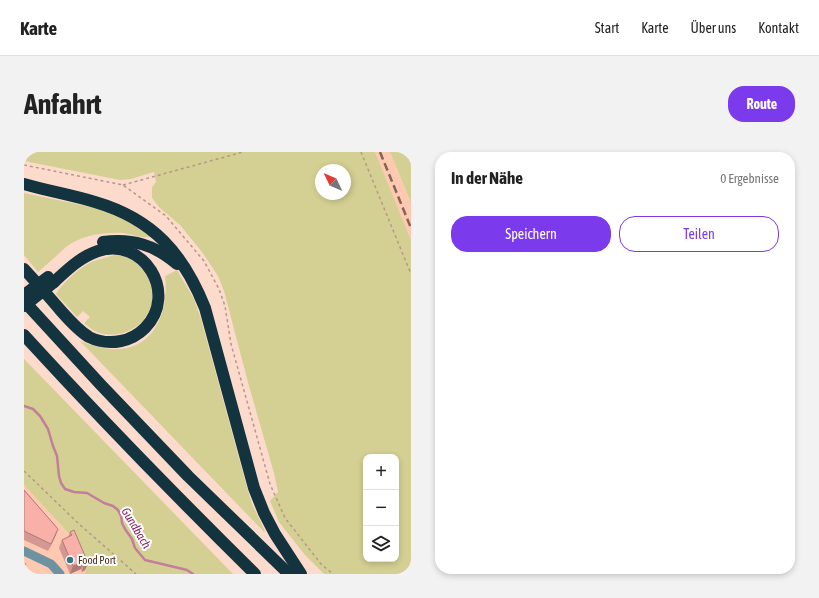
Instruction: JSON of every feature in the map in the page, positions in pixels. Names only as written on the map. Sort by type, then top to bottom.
[{"type":"highway","points":[[24,184],[50,192],[96,202],[120,212],[154,231],[173,250],[183,264],[193,280],[205,308],[254,488],[264,513],[275,534],[301,574]]},
{"type":"highway","points":[[24,306],[51,279],[69,258],[80,250],[96,243],[115,240],[137,242],[159,250],[178,265],[193,280]]},
{"type":"highway","points":[[24,269],[72,323],[89,337],[103,341],[115,342],[132,338],[139,333],[151,320],[156,311],[158,301],[158,287],[156,278],[146,264],[137,256],[119,249],[108,248],[86,256],[51,279],[24,295]]},
{"type":"highway","points":[[24,300],[101,385],[188,476],[289,574]]},
{"type":"highway","points":[[24,335],[173,493],[255,574]]},
{"type":"lane","points":[[24,551],[51,564],[60,574]]},
{"type":"path","points":[[123,185],[243,152]]},
{"type":"path","points":[[362,152],[411,274]]},
{"type":"path","points":[[406,152],[411,164]]},
{"type":"path","points":[[24,471],[79,524],[136,574]]},
{"type":"shaded area","points":[[24,152],[375,152],[411,240],[411,574],[324,574],[305,555],[279,522],[270,501],[278,492],[274,473],[224,291],[218,276],[202,252],[180,225],[159,207],[152,198],[152,187],[156,182],[154,172],[131,179],[120,180],[24,161]]},
{"type":"shaded area","points":[[375,152],[390,152],[411,203],[411,240]]},
{"type":"shaded area","points":[[390,152],[411,152],[411,203]]},
{"type":"shaded area","points":[[24,193],[110,211],[153,236],[142,237],[116,233],[86,237],[66,247],[38,272],[24,255]]},
{"type":"shaded area","points":[[115,255],[127,257],[139,265],[148,277],[151,284],[152,299],[148,314],[143,321],[129,331],[113,335],[105,334],[92,329],[84,323],[90,317],[83,311],[77,317],[56,294],[67,281],[91,262]]},
{"type":"shaded area","points":[[177,270],[194,299],[201,319],[246,484],[252,504],[265,531],[264,532],[80,341],[110,349],[120,349],[133,346],[143,341],[152,333],[162,312],[166,288],[165,276]]},
{"type":"shaded area","points":[[24,359],[233,574],[84,574],[86,569],[71,536],[24,485]]},
{"type":"shaded area","points":[[24,485],[71,536],[86,569],[84,574],[24,574]]},
{"type":"building","points":[[24,490],[58,529],[51,544],[24,531]]},
{"type":"building","points":[[74,530],[88,563],[84,564],[83,562],[73,566],[62,540],[72,535],[70,532]]},
{"type":"waterway","name":"Gundbach","points":[[24,406],[33,409],[40,416],[48,429],[57,456],[59,476],[65,489],[74,492],[87,493],[118,510],[122,523],[132,539],[135,548],[145,560],[187,570],[193,574]]},
{"type":"railway","points":[[380,152],[411,228]]},
{"type":"place","name":"Food Port","points":[[70,560]]}]
